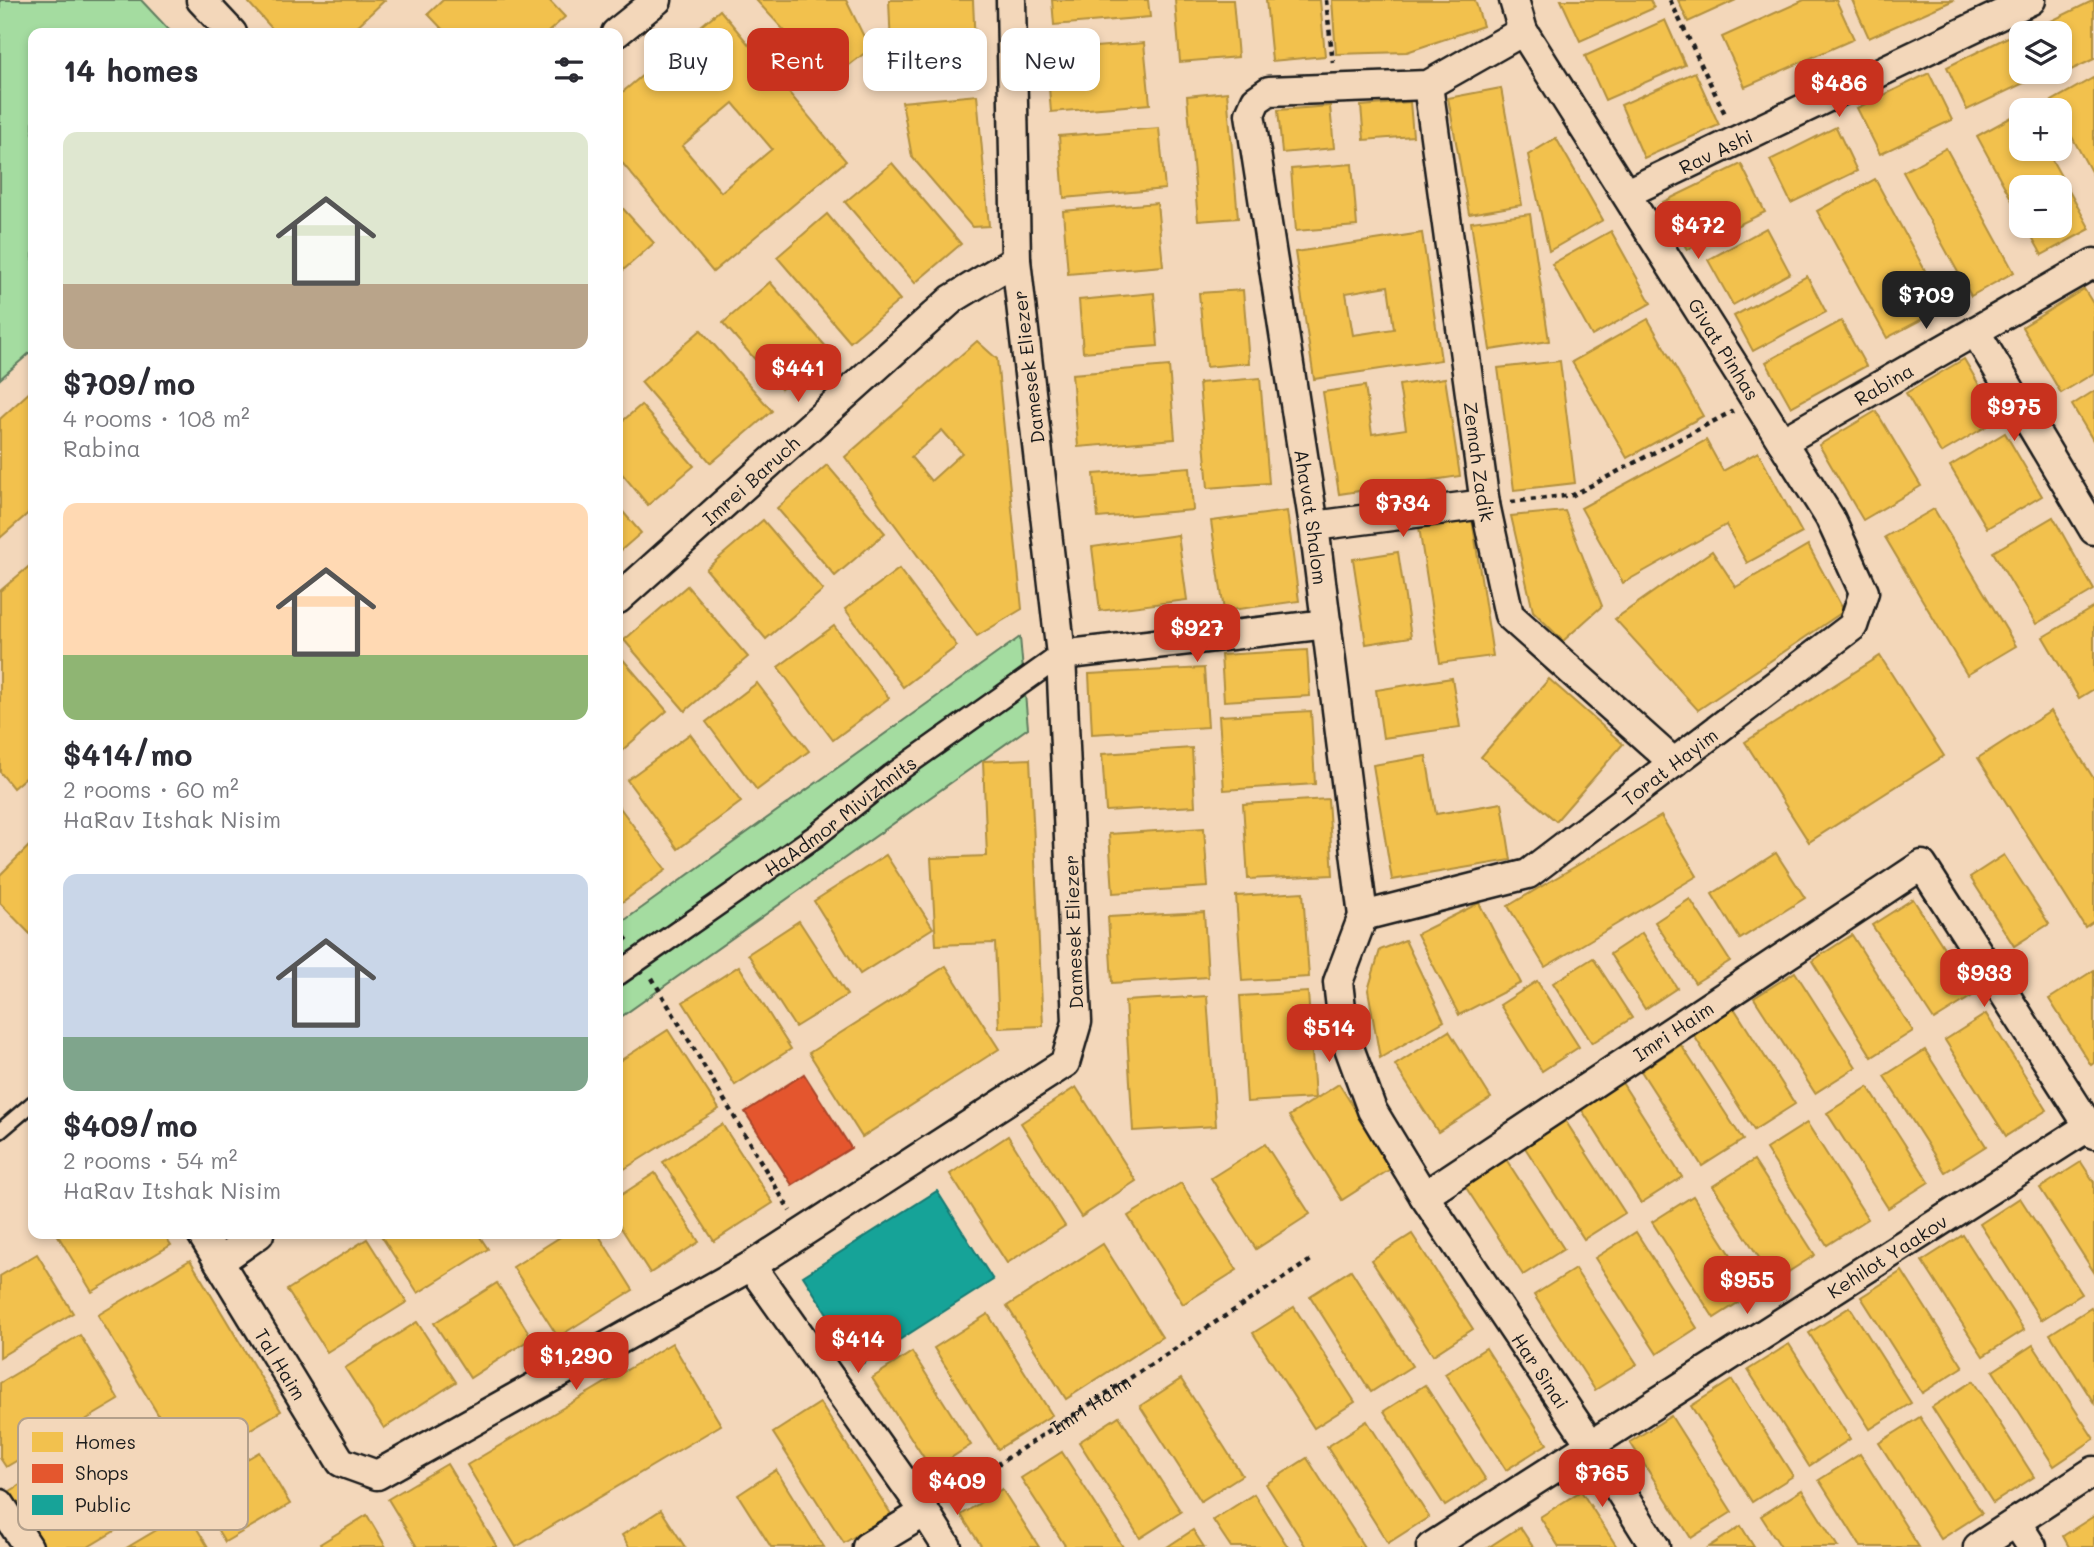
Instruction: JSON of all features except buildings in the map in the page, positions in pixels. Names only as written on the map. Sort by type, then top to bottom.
[{"type":"street","points":[[201,0],[227,28]]},
{"type":"street","points":[[622,28],[657,0]]},
{"type":"street","name":"Damesek Eliezer","points":[[377,1475],[751,1266],[1065,1063],[1077,1022],[1061,655],[1016,260],[1011,0]]},
{"type":"street","name":"Givat Pinhas","points":[[1514,0],[1523,30],[1830,518]]},
{"type":"street","name":"Rav Ashi","points":[[1627,193],[2032,0]]},
{"type":"street","name":"Ahavat Shalom","points":[[1424,1196],[1371,1110],[1344,1034],[1338,982],[1363,916],[1314,526],[1250,114],[1256,100],[1269,91],[1428,85],[1523,30]]},
{"type":"street","name":"Zemah Zadik","points":[[1428,85],[1485,504],[1509,615],[1674,763]]},
{"type":"street","name":"Imrei Baruch","points":[[623,595],[952,299],[1016,260]]},
{"type":"street","name":"Rabina","points":[[1782,442],[2094,263]]},
{"type":"street","points":[[1975,331],[2094,530]]},
{"type":"street","points":[[1314,526],[1485,504]]},
{"type":"street","name":"Torat Hayim","points":[[1363,916],[1528,874],[1853,626],[1864,592],[1830,518]]},
{"type":"street","points":[[1061,655],[1327,624]]},
{"type":"street","name":"HaAdmor Mivizhnits","points":[[623,971],[817,835],[892,775],[1061,655]]},
{"type":"street","name":"Imri Haim","points":[[1424,1196],[1922,865],[2092,1128]]},
{"type":"street","name":"Kehilot Yaakov","points":[[1431,1547],[2092,1128]]},
{"type":"street","name":"Har Sinai","points":[[1424,1196],[1591,1445],[1655,1547]]},
{"type":"street","name":"Tal Haim","points":[[204,1239],[341,1462],[377,1475]]},
{"type":"street","points":[[219,1262],[252,1239]]},
{"type":"street","points":[[751,1266],[947,1547]]},
{"type":"street","points":[[1978,1547],[2094,1471]]},
{"type":"street","points":[[0,1504],[28,1547]]},
{"type":"street","points":[[867,1547],[925,1512]]},
{"type":"street","points":[[2016,1522],[2032,1547]]},
{"type":"lane","points":[[0,1130],[28,1107]]},
{"type":"path","points":[[1326,0],[1336,88]]},
{"type":"path","points":[[1670,0],[1738,140]]},
{"type":"path","points":[[1485,504],[1573,495],[1755,399]]},
{"type":"path","points":[[623,936],[640,958],[803,1233]]},
{"type":"path","name":"Imri Haim","points":[[925,1512],[1311,1260]]},
{"type":"green space","points":[[0,0],[141,0],[167,28],[28,28],[28,354],[0,379]]},
{"type":"green space","points":[[1020,637],[1028,728],[623,1015],[623,921]]}]
